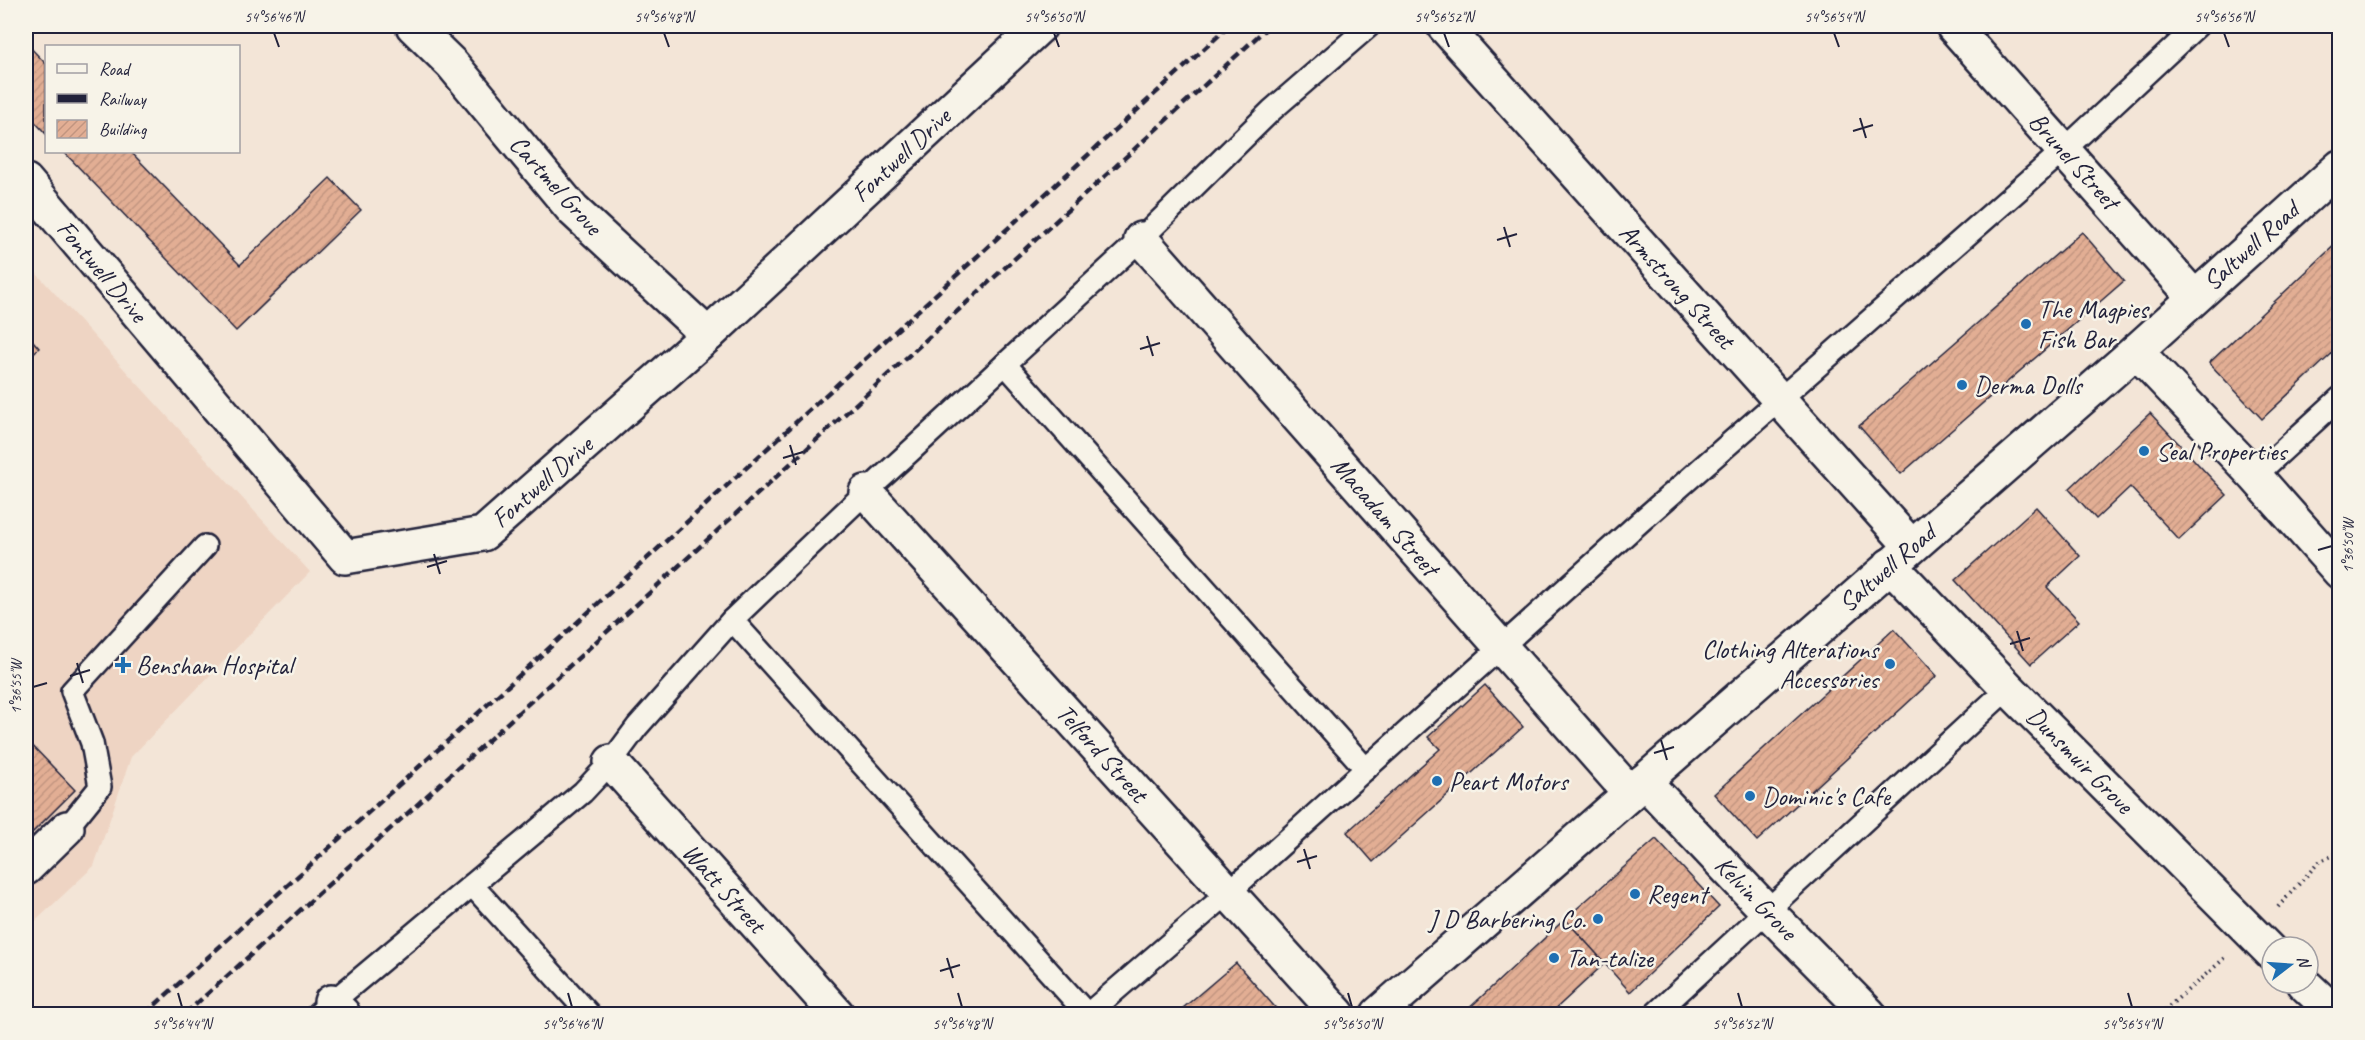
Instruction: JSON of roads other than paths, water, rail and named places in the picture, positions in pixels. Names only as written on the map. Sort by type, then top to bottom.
[{"type":"street","name":"Cartmel Grove","points":[[413,26],[452,64],[573,210],[708,335]]},
{"type":"street","name":"Fontwell Drive","points":[[26,181],[345,557],[483,534],[708,335],[1040,26]]},
{"type":"street","name":"Armstrong Street","points":[[1444,26],[1779,400],[1901,556]]},
{"type":"street","name":"Brunel Street","points":[[1953,26],[2194,297]]},
{"type":"street","name":"Saltwell Road","points":[[1382,1013],[2136,351],[2340,167]]},
{"type":"street","name":"Macadam Street","points":[[1141,239],[1501,648],[1637,787]]},
{"type":"street","points":[[2136,351],[2255,476],[2340,572]]},
{"type":"street","name":"Telford Street","points":[[866,492],[1338,1014]]},
{"type":"street","name":"Dunsmuir Grove","points":[[1901,556],[2008,688],[2260,941]]},
{"type":"street","name":"Watt Street","points":[[611,762],[837,1014]]},
{"type":"street","name":"Kelvin Grove","points":[[1637,787],[1767,910],[1869,1014]]},
{"type":"street","points":[[26,868],[68,828]]},
{"type":"street","points":[[2316,995],[2336,1014]]},
{"type":"lane","points":[[330,1010],[472,885],[583,792],[611,762],[637,727],[732,621],[866,492],[1141,239],[1272,110],[1369,26]]},
{"type":"lane","points":[[732,621],[1088,1014],[1228,893],[1779,400],[2064,150],[2197,26]]},
{"type":"lane","points":[[1005,364],[1366,769]]},
{"type":"lane","points":[[2255,476],[2340,398]]},
{"type":"lane","points":[[68,828],[100,787],[92,743],[72,691],[205,546]]},
{"type":"lane","points":[[1655,1014],[2008,688]]},
{"type":"lane","points":[[472,885],[589,1014]]},
{"type":"railway","points":[[145,1014],[452,737],[1229,26]]},
{"type":"railway","points":[[185,1014],[470,757],[1269,26]]},
{"type":"place","name":"The Magpies Fish Bar","points":[[2026,324]]},
{"type":"place","name":"Derma Dolls","points":[[1962,385]]},
{"type":"place","name":"Seal Properties","points":[[2144,451]]},
{"type":"place","name":"Clothing Alterations Accessories","points":[[1890,664]]},
{"type":"place","name":"Bensham Hospital","points":[[123,665]]},
{"type":"place","name":"Peart Motors","points":[[1437,781]]},
{"type":"place","name":"Dominic's Cafe","points":[[1750,796]]},
{"type":"place","name":"Regent","points":[[1635,894]]},
{"type":"place","name":"J D Barbering Co.","points":[[1598,919]]},
{"type":"place","name":"Tan-talize","points":[[1554,958]]}]
